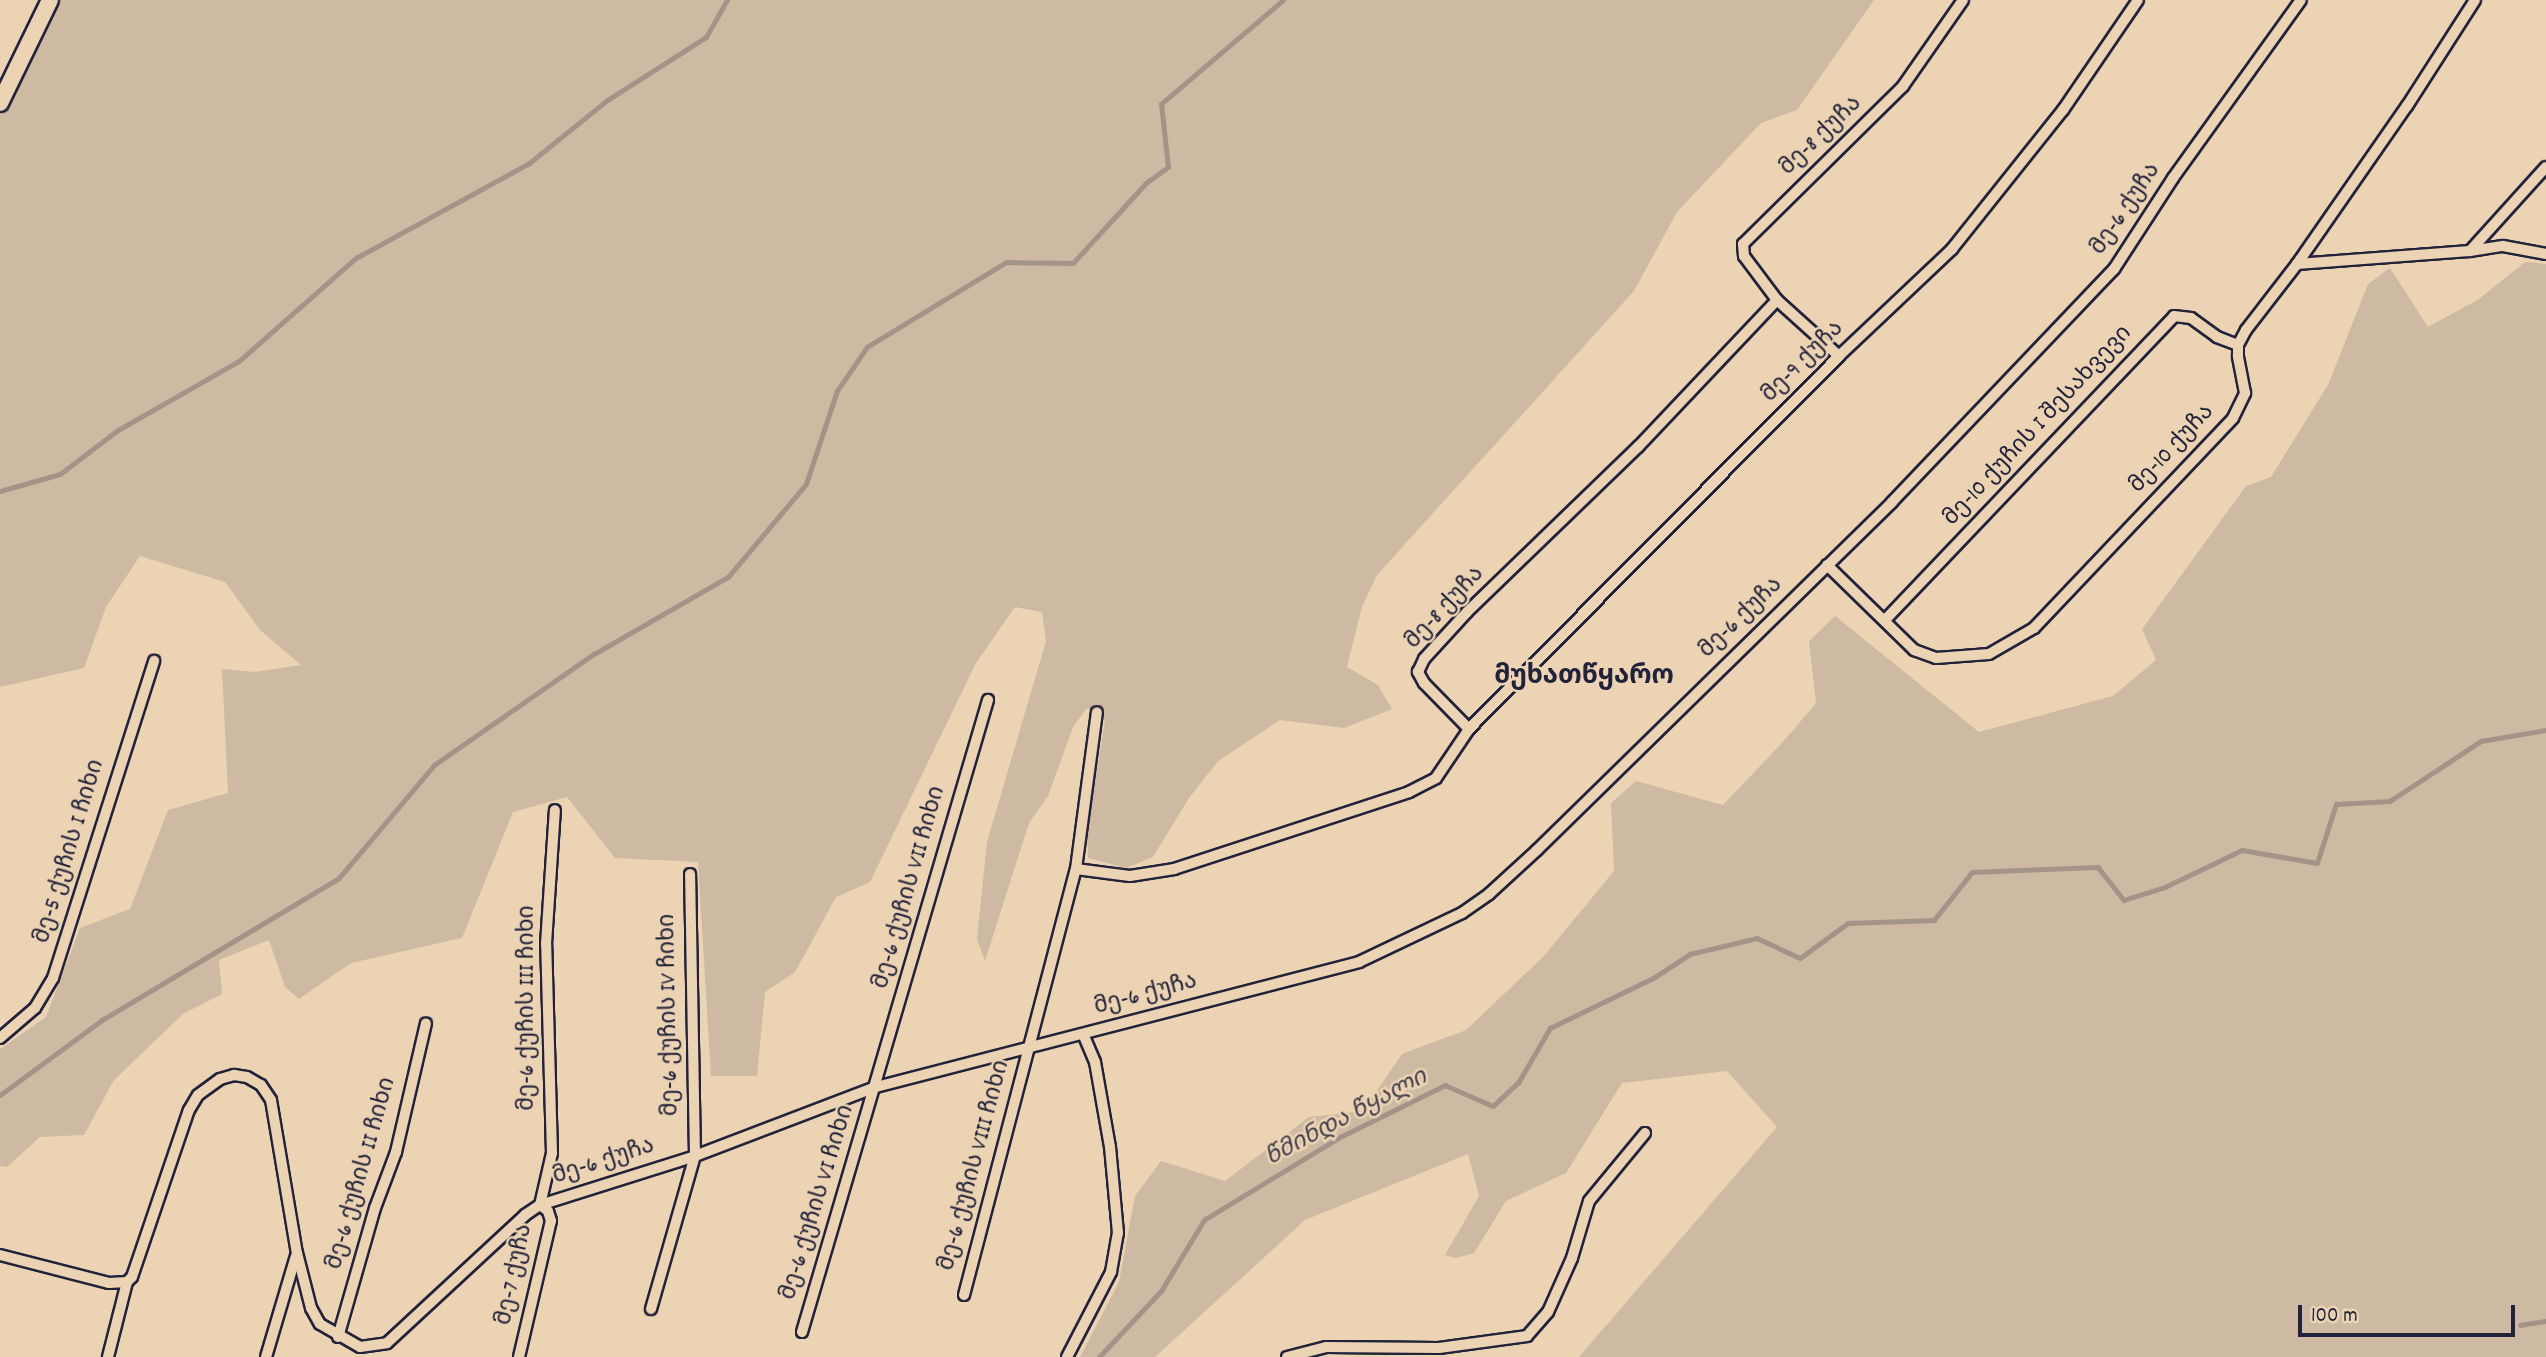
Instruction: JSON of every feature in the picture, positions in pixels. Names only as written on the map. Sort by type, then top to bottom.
[{"type":"street","points":[[0,103],[50,0]]},
{"type":"street","name":"მე-8 ქუჩა","points":[[1839,356],[1777,300],[1744,256],[1743,244],[1903,86],[1963,0]]},
{"type":"street","name":"მე-9 ქუჩა","points":[[1469,729],[1839,356],[1952,249],[2063,110],[2138,0]]},
{"type":"street","name":"მე-6 ქუჩა","points":[[338,1337],[360,1347],[387,1343],[525,1215],[540,1205],[695,1156],[876,1087],[1359,962],[1462,913],[1489,894],[1537,850],[1941,453],[2114,269],[2173,178],[2301,0]]},
{"type":"street","points":[[2238,345],[2246,330],[2297,264],[2407,106],[2474,0]]},
{"type":"street","points":[[2470,251],[2546,167]]},
{"type":"street","points":[[2297,264],[2470,251],[2503,246],[2546,254]]},
{"type":"street","name":"მე-8 ქუჩა","points":[[1469,729],[1424,683],[1418,671],[1424,659],[1468,612],[1638,447],[1777,300]]},
{"type":"street","name":"მე-10 ქუჩის I შესახვევი","points":[[1885,620],[2174,316],[2191,318],[2217,337],[2238,345]]},
{"type":"street","name":"მე-10 ქუჩა","points":[[1827,565],[1914,650],[1936,659],[1989,654],[2034,628],[2233,418],[2245,393],[2238,345]]},
{"type":"street","name":"მე-5 ქუჩის I ჩიხი","points":[[0,1038],[35,1008],[53,978],[154,661]]},
{"type":"street","name":"მე-6 ქუჩის VII ჩიხი","points":[[876,1087],[988,700]]},
{"type":"street","points":[[1028,1048],[1076,869],[1097,712]]},
{"type":"street","points":[[1076,869],[1130,876],[1174,869],[1409,792],[1436,778],[1469,729]]},
{"type":"street","name":"მე-6 ქუჩის III ჩიხი","points":[[540,1205],[552,1153],[546,944],[555,810]]},
{"type":"street","name":"მე-6 ქუჩის IV ჩიხი","points":[[651,1309],[695,1156],[690,874]]},
{"type":"street","name":"მე-6 ქუჩის II ჩიხი","points":[[338,1337],[374,1208],[396,1152],[426,1023]]},
{"type":"street","points":[[1067,1357],[1111,1272],[1118,1233],[1110,1147],[1095,1062],[1083,1034]]},
{"type":"street","name":"მე-6 ქუჩის VIII ჩიხი","points":[[964,1295],[1028,1048]]},
{"type":"street","points":[[0,1255],[109,1283],[119,1285],[127,1282],[132,1277],[189,1110],[207,1087],[234,1075],[247,1077],[261,1085],[271,1100],[297,1253],[311,1308],[320,1324],[338,1337]]},
{"type":"street","name":"მე-6 ქუჩის VI ჩიხი","points":[[802,1332],[876,1087]]},
{"type":"street","points":[[1287,1357],[1326,1346],[1439,1348],[1527,1336],[1548,1312],[1572,1258],[1590,1200],[1644,1133]]},
{"type":"street","name":"მე-7 ქუჩა","points":[[519,1357],[551,1221],[548,1211],[540,1205]]},
{"type":"street","points":[[266,1357],[297,1253]]},
{"type":"street","points":[[108,1357],[127,1282]]},
{"type":"shaded area","points":[[56,0],[1874,0],[1797,110],[1761,123],[1677,212],[1634,291],[1377,575],[1362,607],[1347,667],[1378,685],[1392,709],[1344,728],[1280,720],[1218,761],[1189,798],[1153,857],[1126,868],[1088,858],[1087,829],[1105,721],[1087,708],[1073,727],[1048,796],[1029,823],[985,961],[977,939],[987,842],[1046,641],[1042,612],[1015,607],[976,663],[870,882],[836,897],[795,972],[765,992],[757,1076],[711,1076],[698,862],[615,858],[567,797],[513,812],[462,938],[351,963],[299,999],[285,987],[269,940],[219,960],[222,994],[183,1014],[114,1080],[84,1135],[40,1137],[7,1167],[0,1166],[0,1049],[46,1017],[80,928],[130,909],[168,810],[228,793],[222,669],[255,672],[301,665],[260,630],[225,582],[140,556],[106,607],[84,668],[0,687],[0,116]]},
{"type":"shaded area","points":[[2525,262],[2546,264],[2546,1357],[1579,1357],[1777,1127],[1727,1071],[1622,1083],[1566,1173],[1506,1201],[1474,1253],[1456,1258],[1445,1255],[1479,1196],[1468,1154],[1305,1220],[1155,1357],[1080,1357],[1119,1282],[1135,1196],[1161,1161],[1225,1181],[1309,1117],[1363,1111],[1402,1054],[1466,1030],[1543,957],[1614,871],[1611,803],[1636,781],[1723,805],[1782,743],[1816,703],[1809,641],[1835,616],[1979,732],[2113,696],[2156,660],[2142,629],[2246,486],[2271,477],[2328,385],[2368,284],[2390,268],[2428,327],[2479,299]]},
{"type":"waterway","points":[[0,491],[60,474],[118,430],[239,361],[356,258],[528,164],[606,101],[706,37],[727,0]]},
{"type":"waterway","points":[[0,1095],[102,1020],[339,878],[434,765],[594,654],[728,577],[806,484],[837,391],[867,347],[1006,262],[1073,263],[1146,183],[1168,167],[1161,104],[1283,0]]},
{"type":"waterway","name":"წმინდა წყალი","points":[[1099,1357],[1161,1291],[1204,1220],[1340,1137],[1445,1085],[1493,1106],[1518,1083],[1550,1028],[1655,977],[1690,954],[1757,938],[1800,958],[1848,923],[1934,920],[1972,872],[2098,867],[2124,900],[2165,887],[2242,850],[2317,863],[2336,804],[2390,801],[2481,741],[2546,730]]},
{"type":"waterway","points":[[2520,1325],[2546,1321]]},
{"type":"district","name":"მუხათწყარო","points":[[1584,678]]}]
